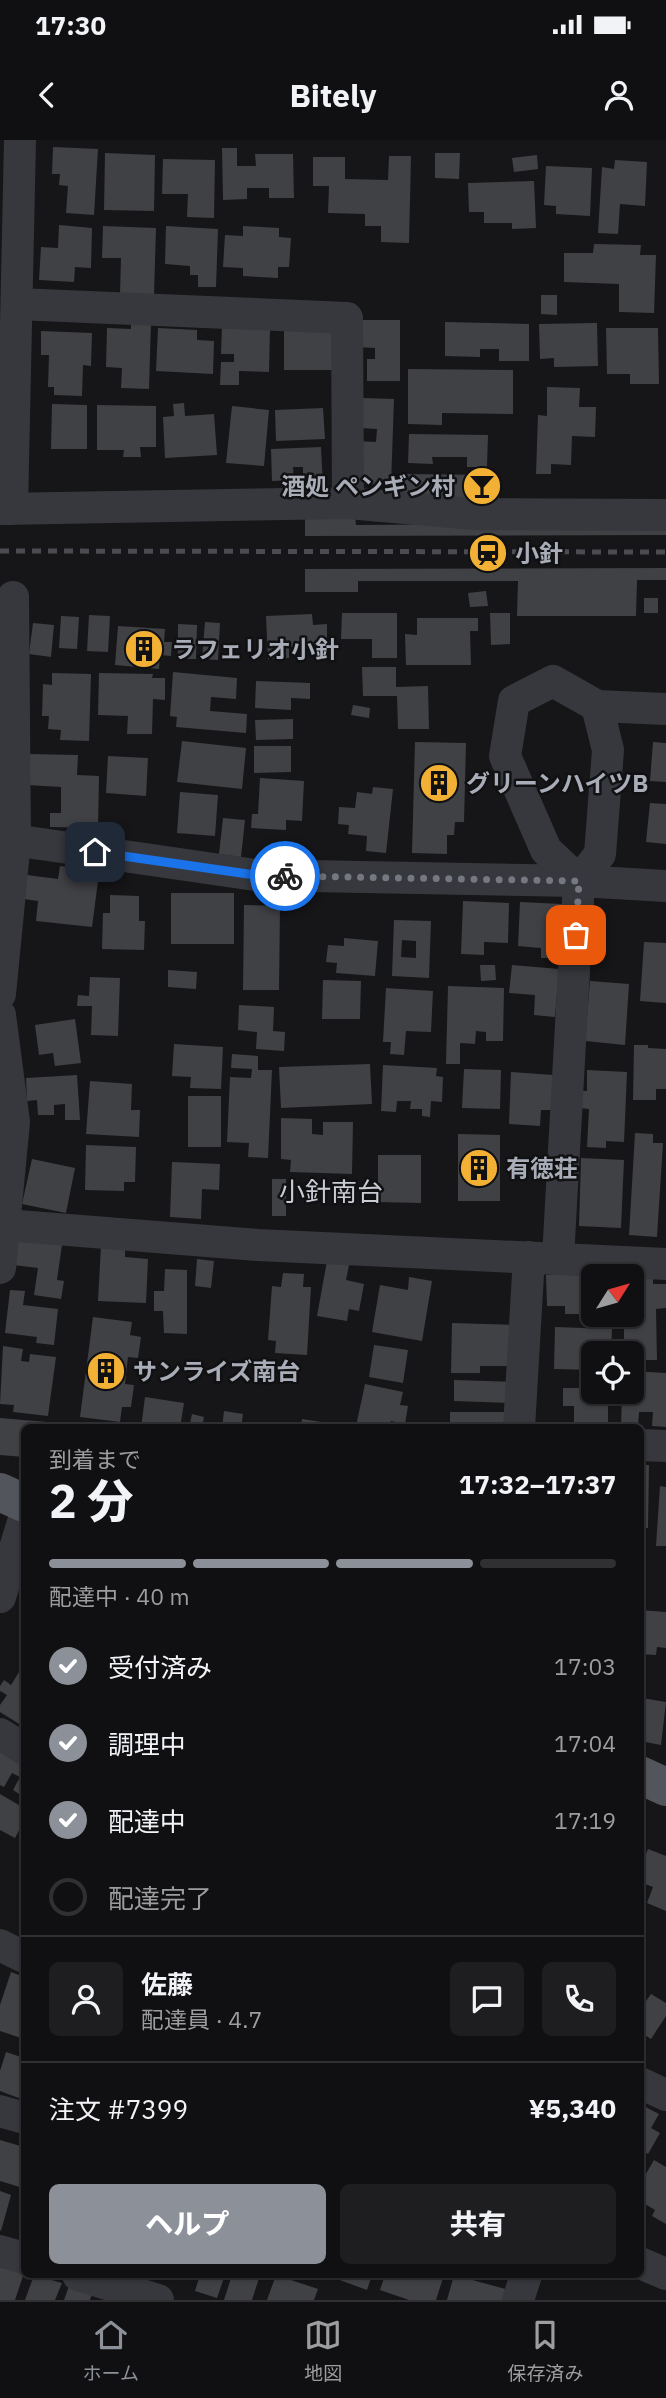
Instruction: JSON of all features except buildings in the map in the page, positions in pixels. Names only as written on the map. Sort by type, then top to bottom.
[{"type":"main road","points":[[0,1492],[21,1502]]},
{"type":"main road","points":[[644,1778],[666,1787]]},
{"type":"street","points":[[20,140],[17,304],[7,399],[6,509],[348,503],[473,514],[666,515]]},
{"type":"street","points":[[17,304],[347,318],[348,503]]},
{"type":"street","points":[[0,994],[8,839],[13,597]]},
{"type":"street","points":[[579,881],[546,850],[505,756],[514,701],[553,681],[597,706],[666,709]]},
{"type":"street","points":[[520,1424],[543,1258],[579,881],[600,854],[608,750],[597,706]]},
{"type":"street","points":[[8,839],[255,875],[579,881],[666,886]]},
{"type":"street","points":[[0,1015],[14,1122],[0,1268]]},
{"type":"street","points":[[5,1224],[258,1245],[666,1264]]},
{"type":"street","points":[[644,1445],[666,1446]]},
{"type":"street","points":[[0,1597],[21,1529]]},
{"type":"street","points":[[0,1734],[21,1747]]},
{"type":"street","points":[[0,1945],[21,1956]]},
{"type":"street","points":[[644,2085],[666,2095]]},
{"type":"street","points":[[0,2110],[21,2117]]},
{"type":"street","points":[[0,2251],[21,2257]]},
{"type":"street","points":[[644,2265],[666,2274]]},
{"type":"street","points":[[88,2278],[158,2300]]},
{"type":"street","points":[[518,2300],[525,2278]]},
{"type":"railway","points":[[0,551],[666,552]]},
{"type":"way so far","points":[[285,876],[579,881],[576,935]]},
{"type":"place","name":"酒処 ペンギン村","points":[[482,486]]},
{"type":"place","name":"小針","points":[[488,553]]},
{"type":"place","name":"ラフェリオ小針","points":[[144,649]]},
{"type":"place","name":"グリーンハイツB","points":[[439,783]]},
{"type":"place","name":"有徳荘","points":[[479,1168]]},
{"type":"place","name":"サンライズ南台","points":[[106,1371]]},
{"type":"district","name":"小針南台","points":[[331,1191]]},
{"type":"route","points":[[95,852],[255,875],[285,876]]}]
